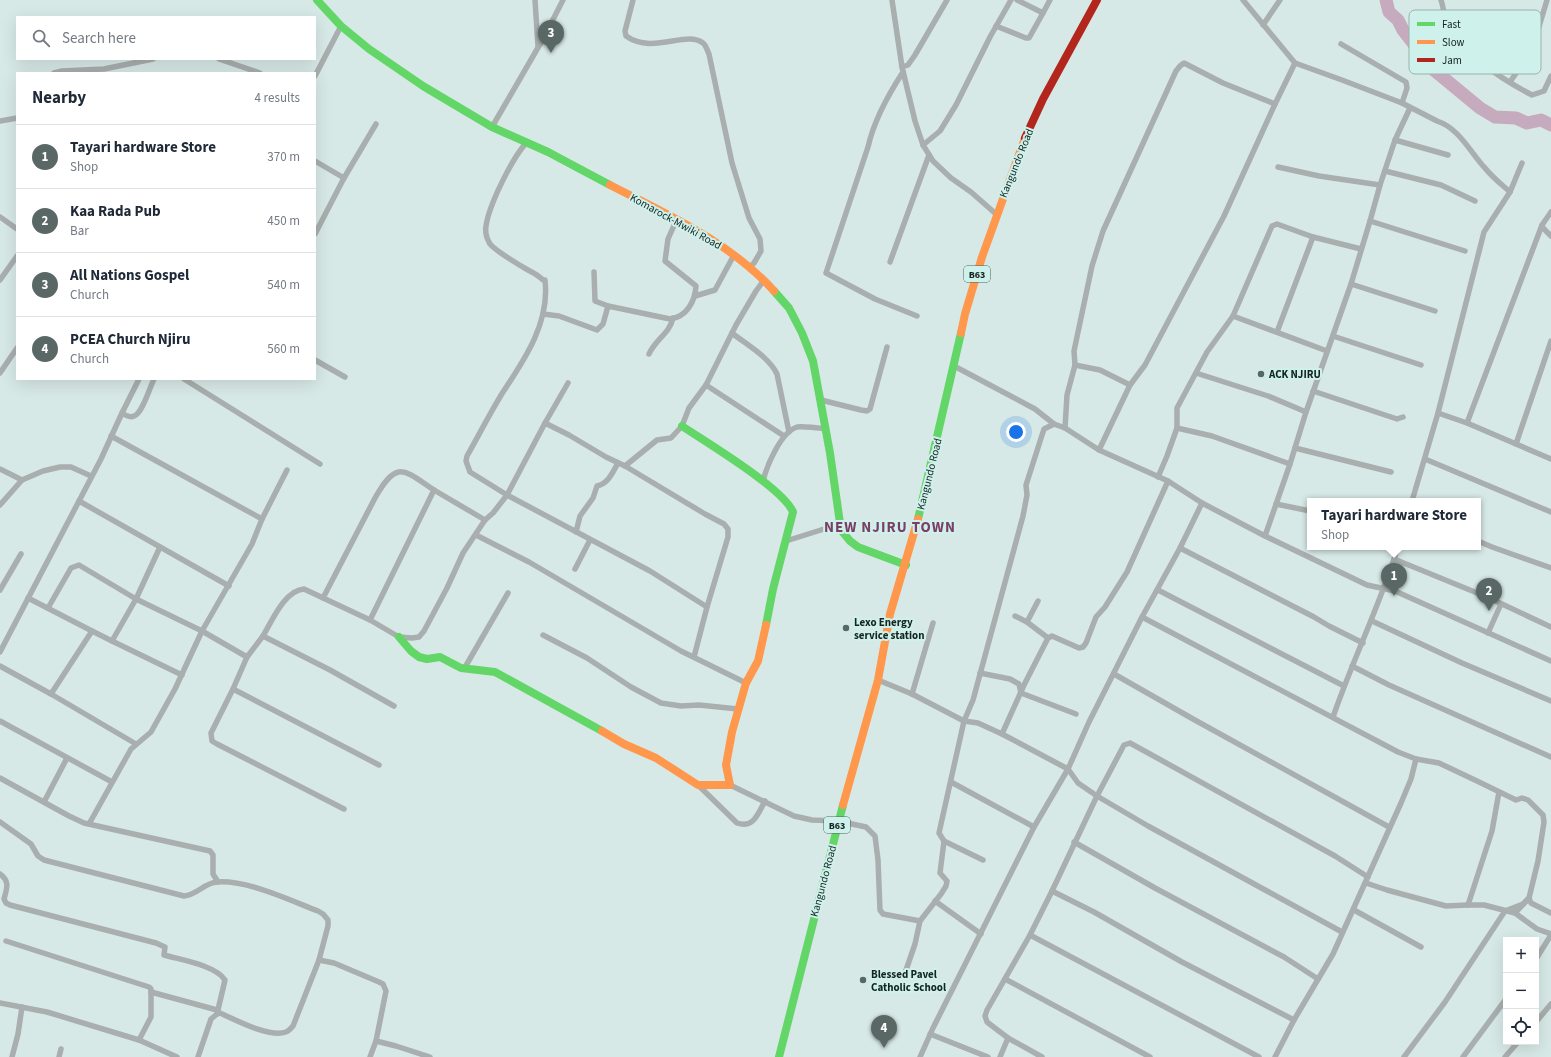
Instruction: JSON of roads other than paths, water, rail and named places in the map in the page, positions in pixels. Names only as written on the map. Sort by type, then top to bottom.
[{"type":"main road","name":"Komarock-Mwiki Road","points":[[317,0],[341,26],[369,50],[423,86],[492,127],[548,152],[714,240],[750,267],[764,280],[789,308],[802,333],[813,361],[826,429],[840,524],[844,535],[858,546],[906,565]]},
{"type":"main road","name":"Kangundo Road","points":[[779,1057],[838,821],[878,680],[890,614],[906,565],[941,424],[965,314],[996,214],[1020,149],[1043,99],[1097,0]]},
{"type":"main road","points":[[399,637],[414,654],[420,658],[425,659],[441,657],[455,666],[464,669],[484,669],[495,672],[624,744],[656,758],[698,785],[730,785],[726,757],[746,683],[758,661],[773,589],[792,516],[792,509],[790,505],[763,481],[682,426]]},
{"type":"street","points":[[535,0],[538,47]]},
{"type":"street","points":[[492,127],[563,0]]},
{"type":"street","points":[[633,0],[625,31],[626,36],[630,40],[646,45],[652,45],[670,41],[694,40],[705,45],[709,54],[732,163],[749,218],[760,239],[762,251],[750,267]]},
{"type":"street","points":[[892,0],[903,70],[915,121],[923,145],[933,161],[951,178],[972,192],[996,214]]},
{"type":"street","points":[[917,316],[875,299],[826,273],[868,147],[871,132],[891,90],[903,70],[915,55],[947,0]]},
{"type":"street","points":[[923,145],[940,131],[956,105],[1010,0]]},
{"type":"street","points":[[1017,0],[1043,13]]},
{"type":"street","points":[[996,26],[1029,38],[1050,0]]},
{"type":"street","points":[[1243,0],[1295,63],[1402,104],[1445,124],[1454,131],[1486,169],[1510,192]]},
{"type":"street","points":[[1263,25],[1280,0]]},
{"type":"street","points":[[1441,0],[1444,10]]},
{"type":"street","points":[[1541,20],[1547,0]]},
{"type":"street","points":[[316,74],[341,26]]},
{"type":"street","points":[[1341,44],[1406,82],[1408,88],[1402,104]]},
{"type":"street","points":[[58,72],[104,71],[150,60]]},
{"type":"street","points":[[222,60],[257,72]]},
{"type":"street","points":[[1065,428],[1067,396],[1075,365],[1074,351],[1076,338],[1092,266],[1103,231],[1176,71],[1184,63],[1223,83],[1275,104]]},
{"type":"street","points":[[1099,450],[1130,385],[1145,365],[1224,216],[1295,63]]},
{"type":"street","points":[[1497,74],[1532,95],[1544,91],[1551,94]]},
{"type":"street","points":[[1510,82],[1516,74]]},
{"type":"street","points":[[1544,91],[1551,76]]},
{"type":"street","points":[[1265,536],[1313,391],[1351,284],[1395,140],[1410,108]]},
{"type":"street","points":[[0,121],[16,118]]},
{"type":"street","points":[[316,232],[344,178],[376,124]]},
{"type":"street","points":[[1395,140],[1448,155]]},
{"type":"street","points":[[527,142],[511,164],[495,200],[485,228],[486,236],[490,244],[528,270],[535,273],[542,280],[545,280],[546,290],[543,314],[534,340],[466,461],[470,472],[507,495],[650,571],[707,607]]},
{"type":"street","points":[[890,262],[929,155]]},
{"type":"street","points":[[316,163],[344,178]]},
{"type":"street","points":[[1413,498],[1438,413],[1484,232],[1510,192],[1522,163]]},
{"type":"street","points":[[1278,167],[1319,176],[1380,185]]},
{"type":"street","points":[[1385,171],[1441,185],[1475,201]]},
{"type":"street","points":[[1467,423],[1542,225],[1551,212]]},
{"type":"street","points":[[0,217],[16,228]]},
{"type":"street","points":[[594,272],[596,301],[608,306],[667,318],[673,318],[683,313],[690,306],[695,296],[696,286],[665,261],[668,239],[676,221]]},
{"type":"street","points":[[1370,221],[1465,250]]},
{"type":"street","points":[[1158,477],[1177,428],[1177,408],[1208,352],[1233,316],[1272,226],[1277,224],[1313,237],[1361,249]]},
{"type":"street","points":[[1542,225],[1542,228],[1551,236]]},
{"type":"street","points":[[1277,332],[1313,237]]},
{"type":"street","points":[[695,296],[715,290],[734,255]]},
{"type":"street","points":[[0,280],[16,257]]},
{"type":"street","points":[[625,466],[657,440],[671,438],[682,426],[689,408],[706,385],[745,309],[764,280]]},
{"type":"street","points":[[1351,284],[1435,311]]},
{"type":"street","points":[[543,314],[559,316],[597,330],[603,324],[608,306]]},
{"type":"street","points":[[1233,316],[1327,351]]},
{"type":"street","points":[[650,354],[652,346],[670,327],[673,318]]},
{"type":"street","points":[[732,334],[769,362],[775,369],[787,434]]},
{"type":"street","points":[[1333,336],[1421,365]]},
{"type":"street","points":[[1516,444],[1551,341]]},
{"type":"street","points":[[821,400],[861,410],[870,409],[887,347]]},
{"type":"street","points":[[0,373],[16,349]]},
{"type":"street","points":[[316,361],[345,377]]},
{"type":"street","points":[[1075,365],[1100,370],[1130,385]]},
{"type":"street","points":[[954,366],[1035,409],[1054,424],[1065,428],[1099,450],[1168,481],[1202,503],[1265,536],[1367,585],[1383,588],[1407,597],[1551,661]]},
{"type":"street","points":[[1196,373],[1268,396],[1306,412]]},
{"type":"street","points":[[0,652],[92,476],[138,380]]},
{"type":"street","points":[[122,413],[133,417],[141,410],[154,380]]},
{"type":"street","points":[[186,380],[320,464]]},
{"type":"street","points":[[344,809],[212,741],[211,733],[233,690],[247,657],[263,636],[286,600],[292,593],[304,589],[370,620],[399,637],[419,637],[424,631],[447,588],[463,553],[485,520],[493,513],[507,495],[568,383]]},
{"type":"street","points":[[706,385],[787,434]]},
{"type":"street","points":[[1313,391],[1397,419],[1403,417]]},
{"type":"street","points":[[1438,413],[1467,423],[1551,459]]},
{"type":"street","points":[[545,423],[625,466],[724,524],[728,529],[728,537],[694,657]]},
{"type":"street","points":[[983,860],[944,841],[939,833],[964,721],[980,673],[1023,516],[1027,495],[1026,485],[1044,429],[1054,424]]},
{"type":"street","points":[[763,481],[766,470],[787,434],[797,427],[826,429]]},
{"type":"street","points":[[1177,428],[1212,436],[1290,464]]},
{"type":"street","points":[[112,436],[262,519]]},
{"type":"street","points":[[1295,448],[1391,472]]},
{"type":"street","points":[[1425,459],[1551,512]]},
{"type":"street","points":[[576,532],[580,516],[593,498],[597,486],[604,484],[607,481],[618,463]]},
{"type":"street","points":[[0,505],[22,480],[43,471],[60,467],[71,467],[92,476]]},
{"type":"street","points":[[0,469],[22,480]]},
{"type":"street","points":[[89,824],[130,749],[151,732],[182,675],[202,631],[252,544],[262,519],[288,470]]},
{"type":"street","points":[[323,598],[375,498],[389,477],[397,472],[406,471],[434,490],[485,520]]},
{"type":"street","points":[[1002,734],[1048,638],[1052,636],[1079,648],[1083,647],[1086,643],[1096,617],[1105,607],[1127,572],[1168,481]]},
{"type":"street","points":[[370,620],[434,490]]},
{"type":"street","points":[[79,501],[228,586]]},
{"type":"street","points":[[920,1057],[930,1034],[1034,827],[1068,769],[1089,722],[1202,503]]},
{"type":"street","points":[[1276,504],[1307,510]]},
{"type":"street","points":[[786,542],[840,524]]},
{"type":"street","points":[[476,535],[529,562],[694,657],[746,683]]},
{"type":"street","points":[[574,568],[590,540]]},
{"type":"street","points":[[1481,542],[1551,568]]},
{"type":"street","points":[[112,641],[136,599],[160,547]]},
{"type":"street","points":[[1180,548],[1363,643]]},
{"type":"street","points":[[1333,717],[1352,666],[1372,621],[1397,550]]},
{"type":"street","points":[[0,590],[21,554]]},
{"type":"street","points":[[1394,559],[1501,604],[1551,627]]},
{"type":"street","points":[[48,608],[71,568],[79,565],[136,599],[202,631],[247,657]]},
{"type":"street","points":[[1158,590],[1344,686]]},
{"type":"street","points":[[464,669],[508,593]]},
{"type":"street","points":[[28,598],[182,675]]},
{"type":"street","points":[[1027,622],[1038,602]]},
{"type":"street","points":[[1488,632],[1501,604]]},
{"type":"street","points":[[1015,616],[1027,622],[1048,638]]},
{"type":"street","points":[[1142,618],[1398,752],[1416,759],[1439,763],[1516,800],[1522,798],[1528,800],[1543,815],[1544,822],[1538,861],[1529,898],[1515,913]]},
{"type":"street","points":[[1372,621],[1462,663],[1551,701]]},
{"type":"street","points":[[912,694],[933,623]]},
{"type":"street","points":[[51,694],[92,631]]},
{"type":"street","points":[[543,634],[587,658],[631,687],[661,703],[681,706],[700,705],[738,709]]},
{"type":"street","points":[[263,636],[330,670],[394,706]]},
{"type":"street","points":[[0,666],[136,744]]},
{"type":"street","points":[[1352,666],[1389,685],[1551,757]]},
{"type":"street","points":[[980,673],[1013,680],[1019,684],[1021,693]]},
{"type":"street","points":[[1114,674],[1389,827]]},
{"type":"street","points":[[878,680],[912,694],[964,721],[978,723],[1002,734],[1068,769],[1078,783],[1096,796],[1342,932]]},
{"type":"street","points":[[233,690],[379,765]]},
{"type":"street","points":[[1021,693],[1076,714]]},
{"type":"street","points":[[0,721],[112,782]]},
{"type":"street","points":[[1042,1057],[1008,1038],[987,1022],[985,1016],[1030,935],[1096,796],[1124,745],[1130,743],[1335,856],[1367,880],[1387,890],[1446,906],[1484,906],[1515,913],[1537,929],[1551,934],[1539,954]]},
{"type":"street","points":[[44,802],[67,758]]},
{"type":"street","points":[[1283,1057],[1276,1055],[1294,1020],[1334,954],[1342,932],[1354,910],[1411,779],[1416,759]]},
{"type":"street","points":[[0,778],[69,816],[89,824],[210,851],[213,855],[213,874],[218,882]]},
{"type":"street","points":[[951,782],[1034,827]]},
{"type":"street","points":[[698,785],[737,823],[744,825],[753,821],[765,801]]},
{"type":"street","points":[[730,785],[794,816],[812,820],[838,821],[866,827],[875,836],[878,860],[880,910],[883,914],[920,921]]},
{"type":"street","points":[[1468,905],[1492,831],[1499,792]]},
{"type":"street","points":[[0,822],[31,844],[38,856],[44,860],[184,896],[194,894],[208,885],[218,882],[246,884],[323,914],[328,920],[320,960],[293,1026],[287,1032],[279,1033],[266,1031],[220,1013],[151,992]]},
{"type":"street","points":[[905,972],[915,944],[920,921],[946,886],[946,881],[940,873],[944,841]]},
{"type":"street","points":[[1074,842],[1284,957],[1318,979]]},
{"type":"street","points":[[0,874],[7,880],[8,885],[4,899],[6,903],[10,905],[156,943],[165,947],[164,955],[221,973],[225,980],[217,1012],[211,1019],[198,1057]]},
{"type":"street","points":[[1052,891],[1094,912],[1182,962],[1294,1020]]},
{"type":"street","points":[[1404,1057],[1445,1002],[1505,911],[1522,904],[1529,898]]},
{"type":"street","points":[[1529,898],[1532,903],[1551,913]]},
{"type":"street","points":[[935,901],[981,934]]},
{"type":"street","points":[[1354,910],[1421,947]]},
{"type":"street","points":[[1030,935],[1259,1057]]},
{"type":"street","points":[[6,941],[150,987],[151,1017],[139,1040]]},
{"type":"street","points":[[320,960],[334,963],[383,984],[386,991],[376,1041],[370,1057]]},
{"type":"street","points":[[1005,979],[1150,1057]]},
{"type":"street","points":[[0,1003],[47,1012],[139,1040],[177,1057]]},
{"type":"street","points":[[1463,1057],[1503,1003]]},
{"type":"street","points":[[1539,1018],[1551,1004]]},
{"type":"street","points":[[12,1057],[18,1034],[22,1007]]},
{"type":"street","points":[[930,1034],[988,1057]]},
{"type":"street","points":[[1000,1057],[1008,1038]]},
{"type":"street","points":[[376,1041],[430,1057]]},
{"type":"street","points":[[1505,1057],[1515,1045]]},
{"type":"street","points":[[59,1057],[61,1049]]},
{"type":"waterway","points":[[1386,0],[1389,12],[1398,20],[1409,38]]},
{"type":"waterway","points":[[1439,74],[1480,108],[1495,117],[1516,118],[1527,123],[1541,120],[1551,125]]},
{"type":"place","name":"All Nations Gospel","points":[[551,53]]},
{"type":"place","name":"ACK NJIRU","points":[[1261,374]]},
{"type":"place","name":"Tayari hardware Store","points":[[1394,596]]},
{"type":"place","name":"Kaa Rada Pub","points":[[1489,611]]},
{"type":"place","name":"Lexo Energy service station","points":[[846,628]]},
{"type":"place","name":"Blessed Pavel Catholic School","points":[[863,980]]},
{"type":"place","name":"PCEA Church Njiru","points":[[884,1048]]},
{"type":"district","name":"NEW NJIRU TOWN","points":[[890,527]]}]
